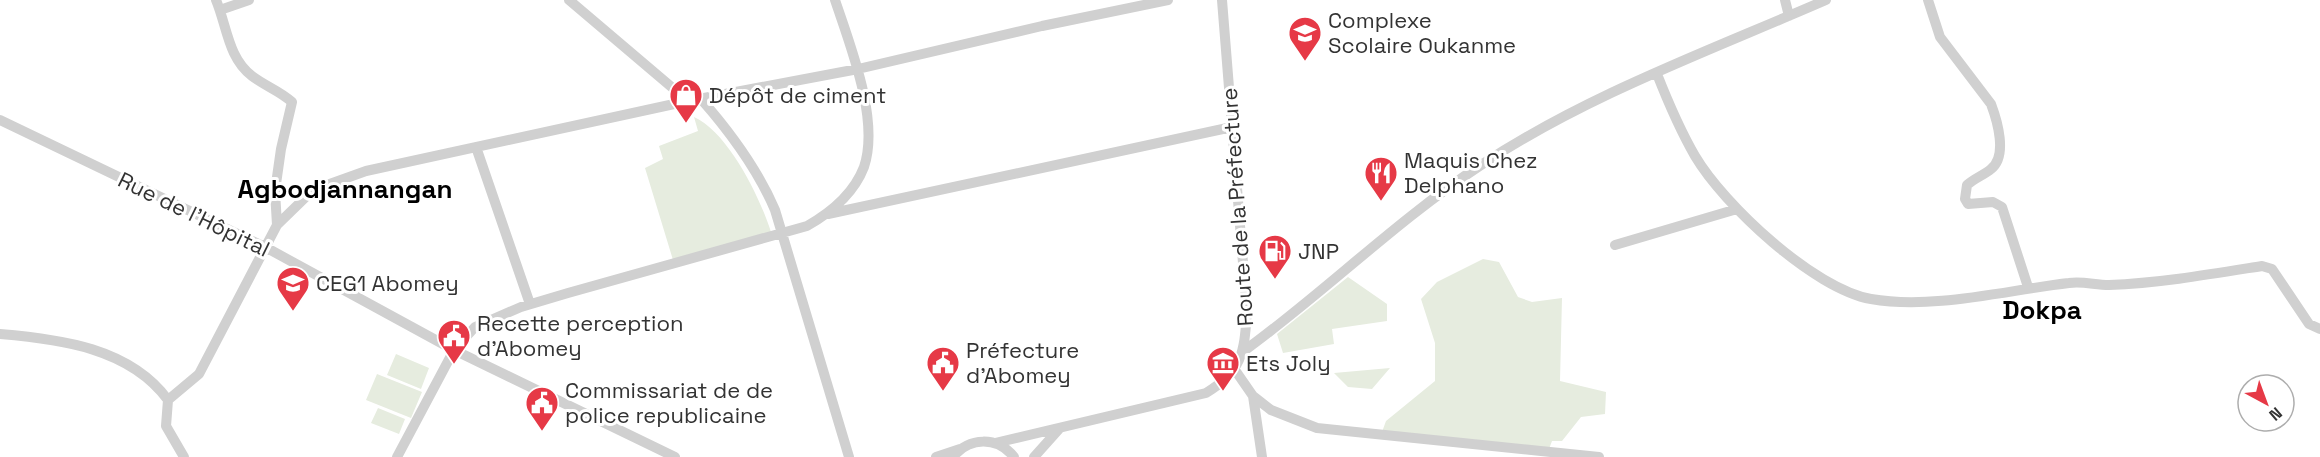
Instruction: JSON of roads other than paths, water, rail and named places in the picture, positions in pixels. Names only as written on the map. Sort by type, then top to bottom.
[{"type":"street","points":[[249,0],[218,5],[231,47],[240,63],[251,75],[292,102],[281,149],[275,191],[277,225]]},
{"type":"street","points":[[569,0],[688,101]]},
{"type":"street","points":[[397,457],[454,350],[475,327],[530,304],[807,226],[828,214],[846,196],[864,167],[867,143],[866,95],[835,0]]},
{"type":"street","points":[[168,400],[199,374],[277,225],[313,190],[366,171],[688,101],[858,69],[1042,26],[1168,0]]},
{"type":"street","name":"Route de la Préfecture","points":[[956,453],[977,442],[995,443],[1206,393],[1220,385],[1235,370],[1244,351],[1247,313],[1222,0]]},
{"type":"street","points":[[1785,0],[1789,16]]},
{"type":"street","points":[[1244,351],[1480,166],[1539,129],[1593,102],[1826,0]]},
{"type":"street","points":[[1928,0],[1940,37],[1990,104],[1995,117],[1999,152],[1997,162],[1967,185],[1965,199],[1968,204],[1993,202],[2002,207],[2028,287]]},
{"type":"street","points":[[1657,74],[1696,157],[1737,209],[1791,258],[1815,275],[1845,291],[1869,299],[1936,300],[2083,281],[2110,285],[2267,266],[2309,324],[2320,329]]},
{"type":"street","points":[[701,99],[729,131],[762,180],[783,234],[849,457]]},
{"type":"street","name":"Rue de l'Hôpital","points":[[0,120],[265,247],[454,350],[675,457]]},
{"type":"street","points":[[828,214],[1232,127]]},
{"type":"street","points":[[477,147],[530,304]]},
{"type":"street","points":[[1615,245],[1737,209]]},
{"type":"street","points":[[0,334],[69,344],[118,359],[151,379],[168,400],[166,426],[184,457]]},
{"type":"street","points":[[1235,370],[1253,396],[1270,410],[1317,429],[1599,457]]},
{"type":"street","points":[[1253,396],[1262,457]]},
{"type":"street","points":[[1034,457],[1061,427]]},
{"type":"street","points":[[995,443],[1014,457]]},
{"type":"street","points":[[936,457],[956,453]]},
{"type":"place","name":"Complexe Scolaire Oukanme","points":[[1305,62]]},
{"type":"place","name":"Dépôt de ciment","points":[[686,124]]},
{"type":"place","name":"Maquis Chez Delphano","points":[[1381,202]]},
{"type":"place","name":"JNP","points":[[1275,280]]},
{"type":"place","name":"CEG1 Abomey","points":[[293,312]]},
{"type":"place","name":"Recette perception d'Abomey","points":[[454,365]]},
{"type":"place","name":"Préfecture d’Abomey","points":[[943,392]]},
{"type":"place","name":"Ets Joly","points":[[1223,392]]},
{"type":"place","name":"Commissariat de de police republicaine","points":[[542,432]]},
{"type":"district","name":"Agbodjannangan","points":[[345,189]]},
{"type":"district","name":"Dokpa","points":[[2042,310]]}]
